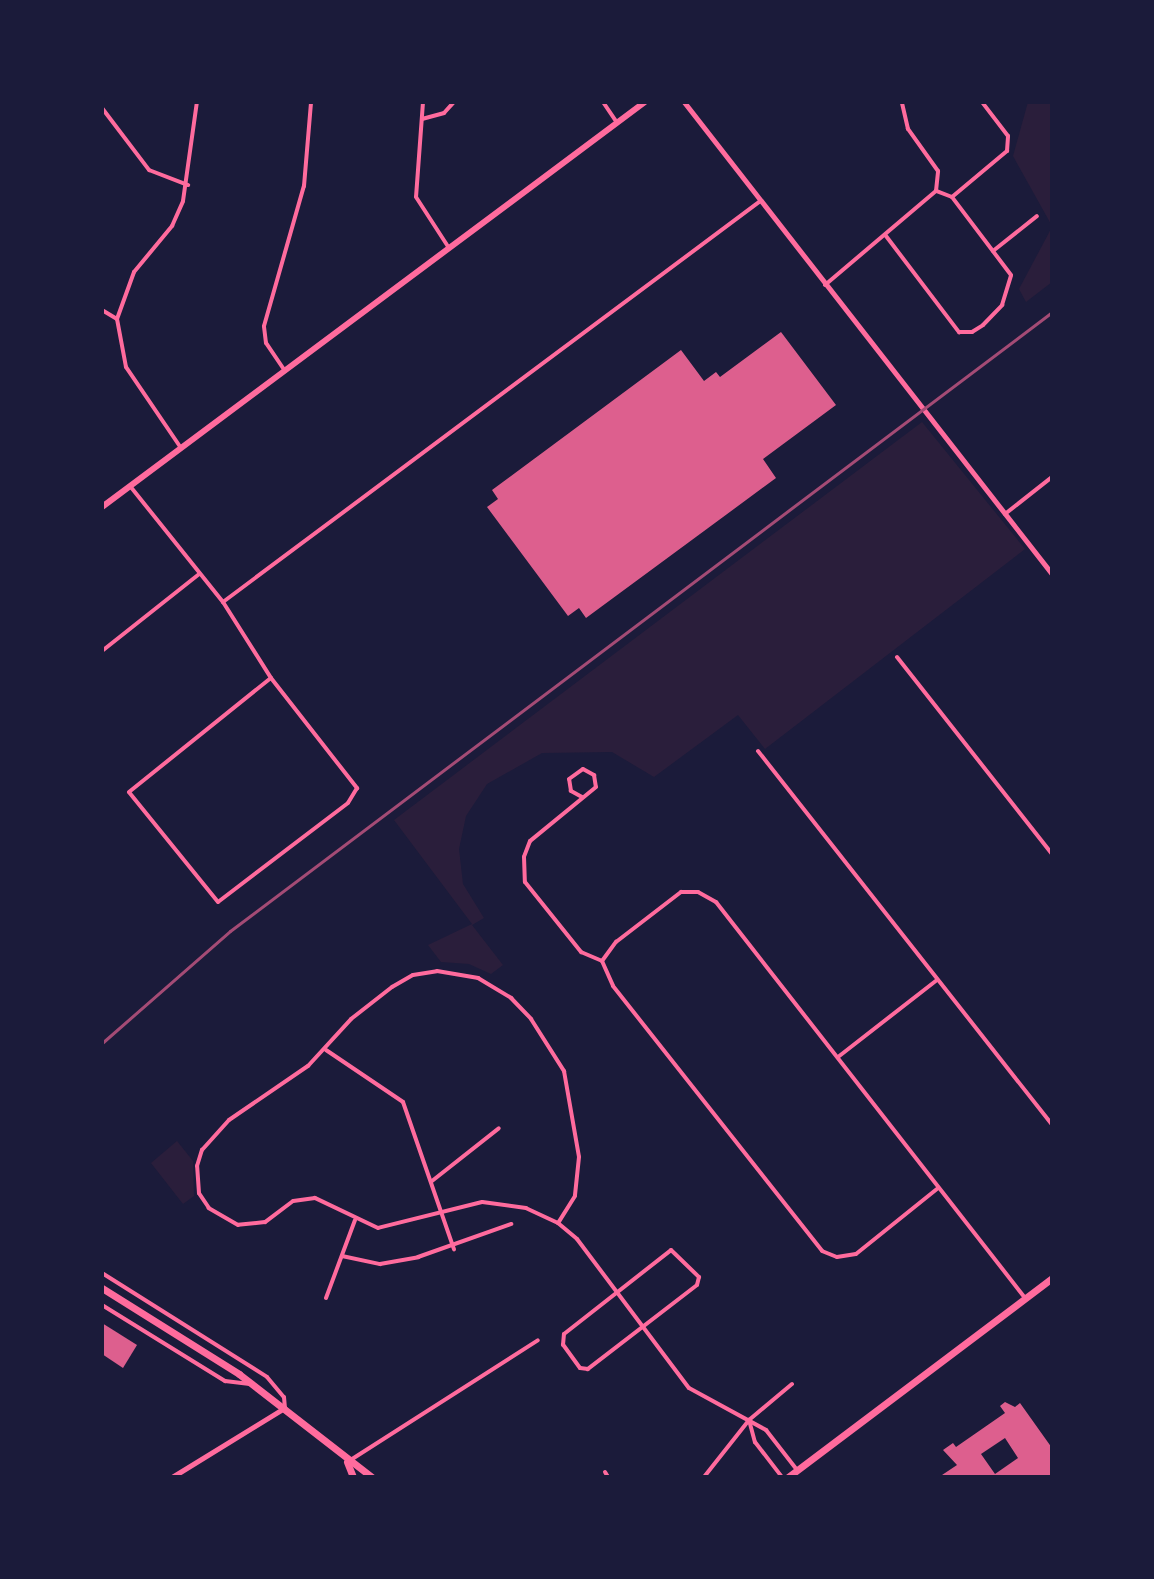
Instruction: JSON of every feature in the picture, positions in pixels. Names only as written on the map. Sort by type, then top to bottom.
[{"type":"main road","points":[[102,507],[645,102]]},
{"type":"main road","points":[[788,1477],[1052,1278]]},
{"type":"main road","points":[[102,1288],[254,1385],[347,1462],[372,1477]]},
{"type":"main road","points":[[347,1462],[353,1477]]},
{"type":"street","points":[[181,448],[132,378],[122,355],[117,319],[134,272],[172,226],[188,185],[197,102]]},
{"type":"street","points":[[285,371],[266,343],[264,326],[304,186],[311,102]]},
{"type":"street","points":[[423,102],[416,197],[449,248]]},
{"type":"street","points":[[422,119],[444,113],[454,102]]},
{"type":"street","points":[[603,102],[617,123]]},
{"type":"street","points":[[684,102],[1052,574]]},
{"type":"street","points":[[825,285],[936,191],[938,171],[908,129],[902,102]]},
{"type":"street","points":[[952,197],[1007,151],[1008,136],[982,102]]},
{"type":"street","points":[[102,108],[149,170],[188,185]]},
{"type":"street","points":[[886,236],[964,334],[993,315],[1009,292],[1011,275],[952,197],[936,191]]},
{"type":"street","points":[[223,602],[759,202]]},
{"type":"street","points":[[993,251],[1037,216]]},
{"type":"street","points":[[102,310],[117,319]]},
{"type":"street","points":[[1005,514],[1052,477]]},
{"type":"street","points":[[130,486],[223,602],[271,678],[357,788],[348,803],[218,902],[129,792],[271,678]]},
{"type":"street","points":[[102,651],[199,574]]},
{"type":"street","points":[[897,657],[1052,854]]},
{"type":"street","points":[[758,751],[1052,1125]]},
{"type":"street","points":[[582,797],[571,791],[569,779],[583,769],[596,781],[593,793],[582,797],[530,841],[525,882],[581,952],[602,961],[613,986],[822,1251],[837,1257],[856,1254],[938,1188]]},
{"type":"street","points":[[602,961],[616,942],[681,892],[698,892],[716,902],[1025,1298]]},
{"type":"street","points":[[558,1223],[575,1196],[579,1157],[571,1100],[553,1047],[511,998],[454,970],[413,975],[351,1019],[326,1050],[251,1101],[211,1137],[202,1150],[197,1181],[209,1208],[238,1225],[265,1222],[300,1198],[315,1198],[355,1220],[394,1227],[442,1212],[499,1202],[558,1223],[618,1292],[689,1388],[766,1430],[797,1470]]},
{"type":"street","points":[[838,1057],[937,980]]},
{"type":"street","points":[[326,1050],[403,1102],[454,1249]]},
{"type":"street","points":[[432,1181],[499,1128]]},
{"type":"street","points":[[326,1298],[355,1220]]},
{"type":"street","points":[[342,1256],[380,1264],[454,1249],[511,1224]]},
{"type":"street","points":[[675,1249],[699,1277],[697,1285],[588,1369],[580,1368],[563,1345],[564,1334],[618,1292],[675,1249]]},
{"type":"street","points":[[102,1273],[267,1377],[284,1397],[285,1408],[172,1477]]},
{"type":"street","points":[[102,1305],[225,1381],[254,1385]]},
{"type":"street","points":[[347,1462],[538,1340]]},
{"type":"street","points":[[704,1477],[749,1420],[792,1384]]},
{"type":"street","points":[[749,1420],[755,1442],[782,1477]]},
{"type":"shaded area","points":[[1028,102],[1052,102],[1052,226],[1013,156]]},
{"type":"shaded area","points":[[1052,227],[1052,282],[1026,302],[1019,289]]},
{"type":"shaded area","points":[[922,422],[1025,549],[765,749],[738,715],[654,777],[612,752],[542,753],[487,784],[466,816],[459,849],[463,884],[484,918],[472,925],[503,965],[491,974],[469,964],[441,962],[428,945],[472,924],[394,820]]},
{"type":"shaded area","points":[[177,1141],[193,1161],[194,1196],[183,1204],[151,1163]]},
{"type":"building","points":[[781,332],[836,405],[763,459],[776,478],[586,618],[579,608],[568,616],[487,507],[498,499],[492,490],[681,350],[704,381],[716,372],[720,377]]},
{"type":"building","points":[[102,1323],[137,1345],[123,1368],[102,1354]]},
{"type":"building","points":[[1005,1402],[1015,1407],[1020,1403],[1052,1448],[1052,1477],[939,1477],[957,1465],[943,1450],[953,1443],[956,1447],[1005,1413],[1000,1406]],"holes":[[[1005,1438],[1018,1458],[995,1474],[981,1454]]]},
{"type":"railway","points":[[102,1043],[230,931],[1052,312]]}]
